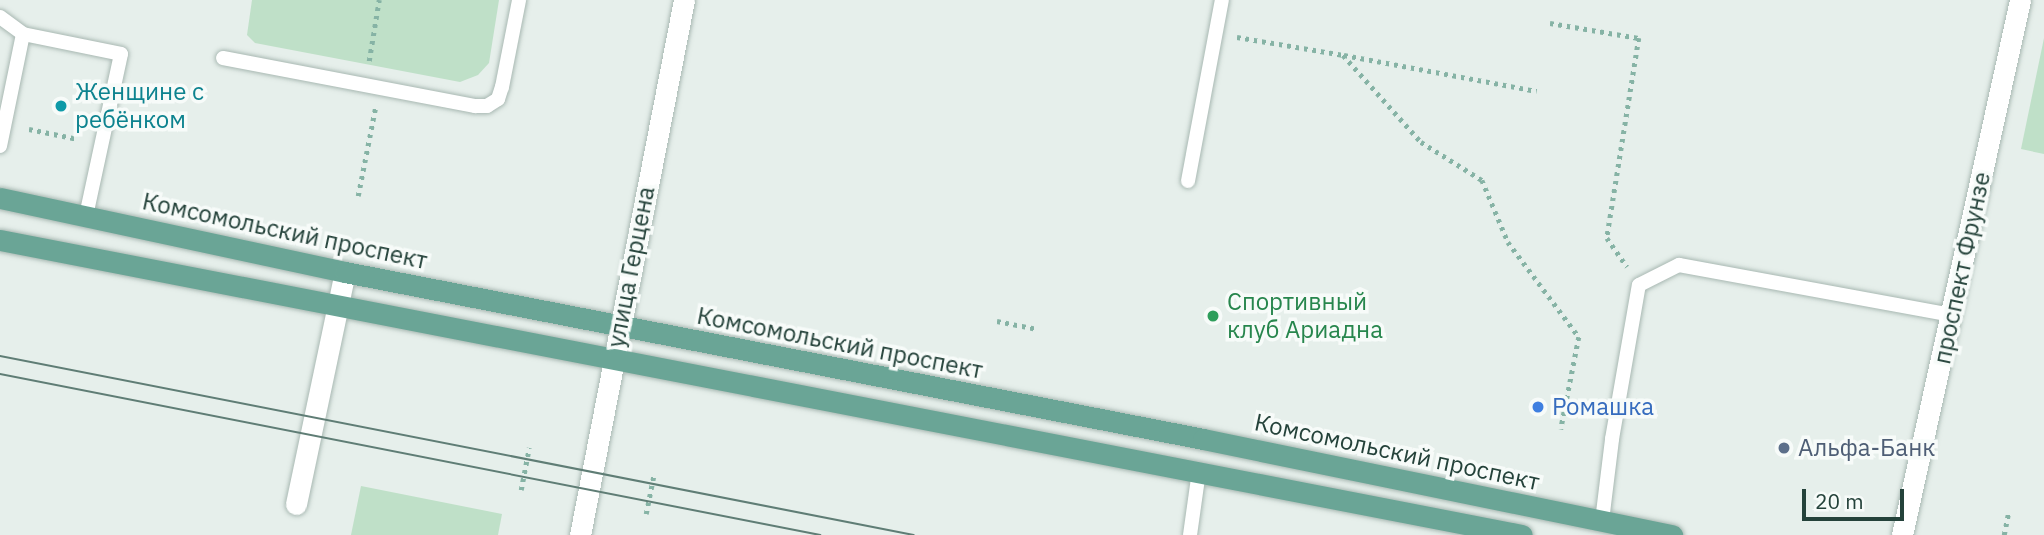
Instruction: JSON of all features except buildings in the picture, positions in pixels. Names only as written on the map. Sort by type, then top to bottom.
[{"type":"main road","name":"Комсомольский проспект","points":[[0,198],[345,272],[1203,439],[1672,535]]},
{"type":"main road","points":[[0,240],[1522,535]]},
{"type":"street","name":"улица Герцена","points":[[580,535],[684,0]]},
{"type":"street","name":"проспект Фрунзе","points":[[1902,535],[2020,0]]},
{"type":"street","points":[[296,504],[345,272]]},
{"type":"lane","points":[[223,58],[475,106],[488,106],[498,99],[502,87],[519,0]]},
{"type":"lane","points":[[1188,181],[1222,0]]},
{"type":"lane","points":[[0,17],[23,34],[121,54],[86,216]]},
{"type":"lane","points":[[0,146],[23,34]]},
{"type":"lane","points":[[1602,521],[1612,439],[1639,285],[1679,265],[1952,315]]},
{"type":"lane","points":[[1190,535],[1199,471]]},
{"type":"path","points":[[364,85],[379,0]]},
{"type":"path","points":[[1550,23],[1639,38],[1607,238],[1639,285]]},
{"type":"path","points":[[1216,34],[1537,91]]},
{"type":"path","points":[[1343,55],[1421,142],[1482,180],[1508,242],[1579,337],[1561,429]]},
{"type":"path","points":[[358,196],[379,88]]},
{"type":"path","points":[[21,128],[86,141]]},
{"type":"path","points":[[997,321],[1037,329]]},
{"type":"path","points":[[521,489],[529,448]]},
{"type":"path","points":[[646,514],[654,474]]},
{"type":"path","points":[[2004,535],[2008,514]]},
{"type":"green space","points":[[252,0],[499,0],[489,63],[478,75],[460,82],[255,43],[247,35]]},
{"type":"green space","points":[[2044,38],[2044,154],[2021,149]]},
{"type":"green space","points":[[361,486],[502,514],[498,535],[351,535]]},
{"type":"tram line","points":[[0,356],[914,535]]},
{"type":"tram line","points":[[0,374],[820,535]]},
{"type":"place","name":"Женщине с ребёнком","points":[[61,106]]},
{"type":"place","name":"Спортивный клуб Ариадна","points":[[1213,316]]},
{"type":"place","name":"Ромашка","points":[[1538,407]]},
{"type":"place","name":"Альфа-Банк","points":[[1784,448]]}]
